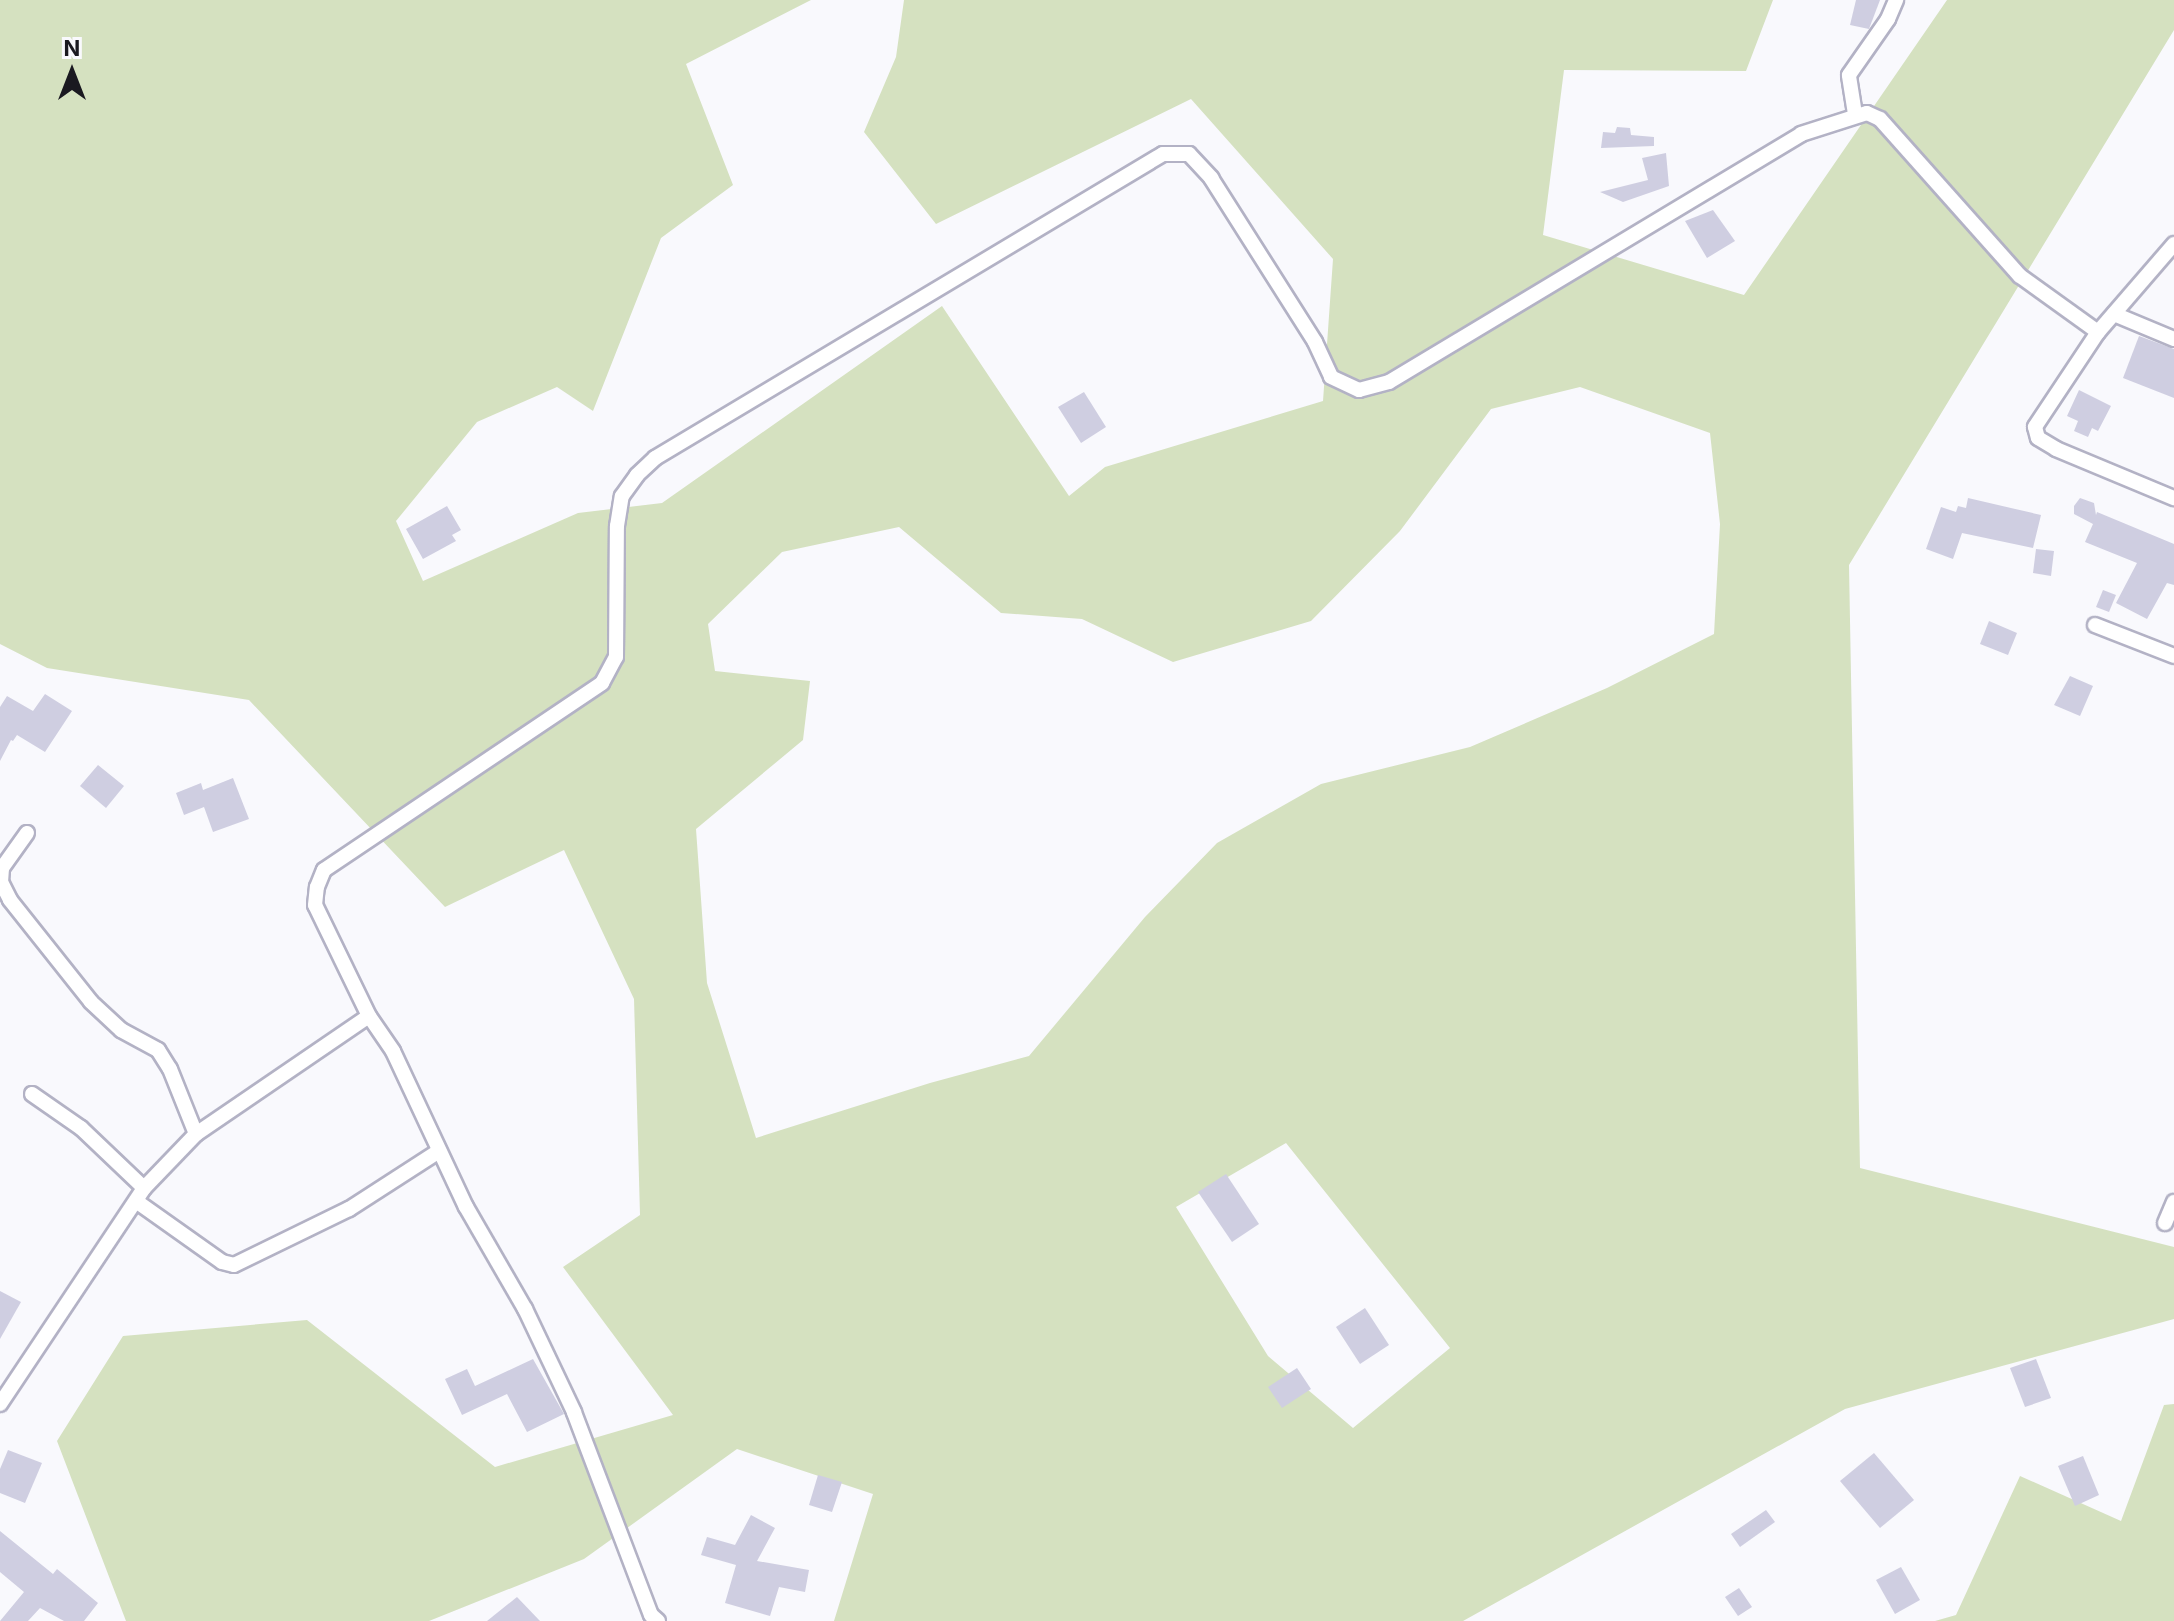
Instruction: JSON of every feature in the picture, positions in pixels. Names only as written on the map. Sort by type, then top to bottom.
[{"type":"street","points":[[1855,114],[1849,75],[1888,19],[1896,0]]},
{"type":"street","points":[[651,1619],[574,1412],[525,1309],[466,1207],[393,1051],[369,1016],[315,905],[317,887],[324,870],[602,683],[616,657],[617,540],[622,496],[637,475],[655,458],[1163,154],[1189,154],[1211,178],[1315,342],[1331,377],[1359,390],[1389,382],[1801,134],[1855,114],[1867,113],[1880,119],[2020,276],[2098,332]]},
{"type":"street","points":[[2174,244],[2098,332],[2035,427],[2038,438],[2174,498]]},
{"type":"street","points":[[2114,314],[2174,339]]},
{"type":"street","points":[[2095,625],[2174,656]]},
{"type":"street","points":[[27,833],[2,868],[1,882],[10,900],[91,1002],[121,1030],[158,1050],[170,1069],[196,1134]]},
{"type":"street","points":[[2,1394],[144,1188],[196,1134],[369,1016]]},
{"type":"street","points":[[32,1094],[81,1128],[144,1188]]},
{"type":"street","points":[[136,1201],[222,1262],[234,1265],[349,1209],[439,1151]]},
{"type":"street","points":[[2165,1223],[2174,1202]]},
{"type":"green space","points":[[0,0],[811,0],[686,64],[733,185],[661,238],[593,411],[557,387],[477,422],[396,521],[423,581],[578,513],[662,503],[942,306],[1069,496],[1105,467],[1323,401],[1333,259],[1191,99],[936,224],[864,132],[896,57],[904,0],[1773,0],[1746,71],[1564,70],[1543,235],[1744,295],[1947,0],[2174,0],[2174,30],[1849,565],[1860,1168],[2174,1247],[2174,1319],[1845,1409],[1463,1621],[834,1621],[873,1494],[737,1449],[584,1559],[429,1621],[126,1621],[57,1441],[123,1336],[307,1320],[495,1467],[673,1415],[563,1267],[640,1215],[634,999],[564,850],[445,907],[249,700],[47,668],[0,644]],"holes":[[[1580,387],[1710,433],[1720,524],[1714,634],[1607,688],[1470,747],[1321,784],[1217,843],[1145,917],[1029,1056],[930,1083],[756,1138],[707,983],[696,829],[803,740],[810,681],[715,671],[708,624],[782,552],[899,527],[1001,613],[1082,619],[1173,662],[1311,621],[1400,531],[1491,409]],[[1286,1143],[1450,1348],[1353,1428],[1268,1356],[1176,1207]]]},
{"type":"green space","points":[[2174,1404],[2174,1621],[1935,1621],[1956,1615],[2020,1476],[2121,1521],[2164,1405]]},
{"type":"building","points":[[1856,0],[1880,0],[1869,29],[1850,25]]},
{"type":"building","points":[[1617,127],[1630,128],[1631,135],[1654,137],[1654,146],[1601,148],[1603,132],[1615,133]]},
{"type":"building","points":[[1666,153],[1669,186],[1623,202],[1600,192],[1648,180],[1642,158]]},
{"type":"building","points":[[1713,210],[1735,241],[1707,258],[1685,221]]},
{"type":"building","points":[[2139,336],[2174,349],[2174,398],[2123,378]]},
{"type":"building","points":[[2079,390],[2111,406],[2098,431],[2092,428],[2088,437],[2074,431],[2078,421],[2067,416]]},
{"type":"building","points":[[1084,392],[1106,427],[1081,443],[1058,407]]},
{"type":"building","points":[[1968,498],[2041,515],[2033,548],[1962,533],[1953,559],[1926,549],[1941,507],[1956,512],[1958,506],[1966,508]]},
{"type":"building","points":[[2080,498],[2094,503],[2096,515],[2097,512],[2174,544],[2174,585],[2167,583],[2147,619],[2116,603],[2137,563],[2085,542],[2093,524],[2074,514],[2074,506]]},
{"type":"building","points":[[447,506],[461,530],[452,535],[456,541],[423,559],[406,529]]},
{"type":"building","points":[[2036,549],[2054,551],[2051,576],[2033,573]]},
{"type":"building","points":[[2103,590],[2116,595],[2109,612],[2096,607]]},
{"type":"building","points":[[1989,621],[2017,633],[2008,655],[1980,644]]},
{"type":"building","points":[[2070,676],[2093,686],[2080,716],[2054,705]]},
{"type":"building","points":[[45,694],[72,711],[45,752],[17,735],[0,761],[0,707],[7,696],[33,711]]},
{"type":"building","points":[[98,765],[124,786],[106,808],[80,786]]},
{"type":"building","points":[[233,778],[249,819],[213,832],[204,807],[184,815],[176,793],[201,783],[203,790]]},
{"type":"building","points":[[1226,1174],[1259,1224],[1232,1242],[1198,1192]]},
{"type":"building","points":[[0,1291],[21,1302],[0,1339]]},
{"type":"building","points":[[1365,1308],[1389,1345],[1360,1364],[1336,1327]]},
{"type":"building","points":[[533,1359],[564,1414],[527,1432],[507,1394],[462,1415],[445,1379],[467,1369],[475,1386]]},
{"type":"building","points":[[2036,1359],[2051,1398],[2025,1407],[2010,1368]]},
{"type":"building","points":[[1297,1368],[1311,1389],[1282,1408],[1268,1387]]},
{"type":"building","points":[[8,1450],[42,1463],[25,1503],[0,1493],[0,1469]]},
{"type":"building","points":[[1874,1453],[1914,1500],[1880,1528],[1840,1481]]},
{"type":"building","points":[[2083,1456],[2099,1495],[2075,1506],[2058,1466]]},
{"type":"building","points":[[818,1475],[842,1482],[832,1512],[809,1505]]},
{"type":"building","points":[[1766,1510],[1775,1522],[1740,1547],[1731,1534]]},
{"type":"building","points":[[751,1515],[775,1528],[757,1561],[809,1570],[805,1592],[779,1587],[770,1616],[725,1603],[736,1565],[701,1555],[707,1537],[735,1545]]},
{"type":"building","points":[[0,1531],[53,1574],[57,1569],[98,1603],[84,1621],[64,1621],[40,1608],[28,1621],[0,1621],[24,1592],[0,1572]]},
{"type":"building","points":[[1901,1567],[1920,1600],[1895,1614],[1876,1580]]},
{"type":"building","points":[[1739,1588],[1752,1607],[1738,1616],[1725,1597]]},
{"type":"building","points":[[517,1597],[540,1621],[487,1621]]}]
